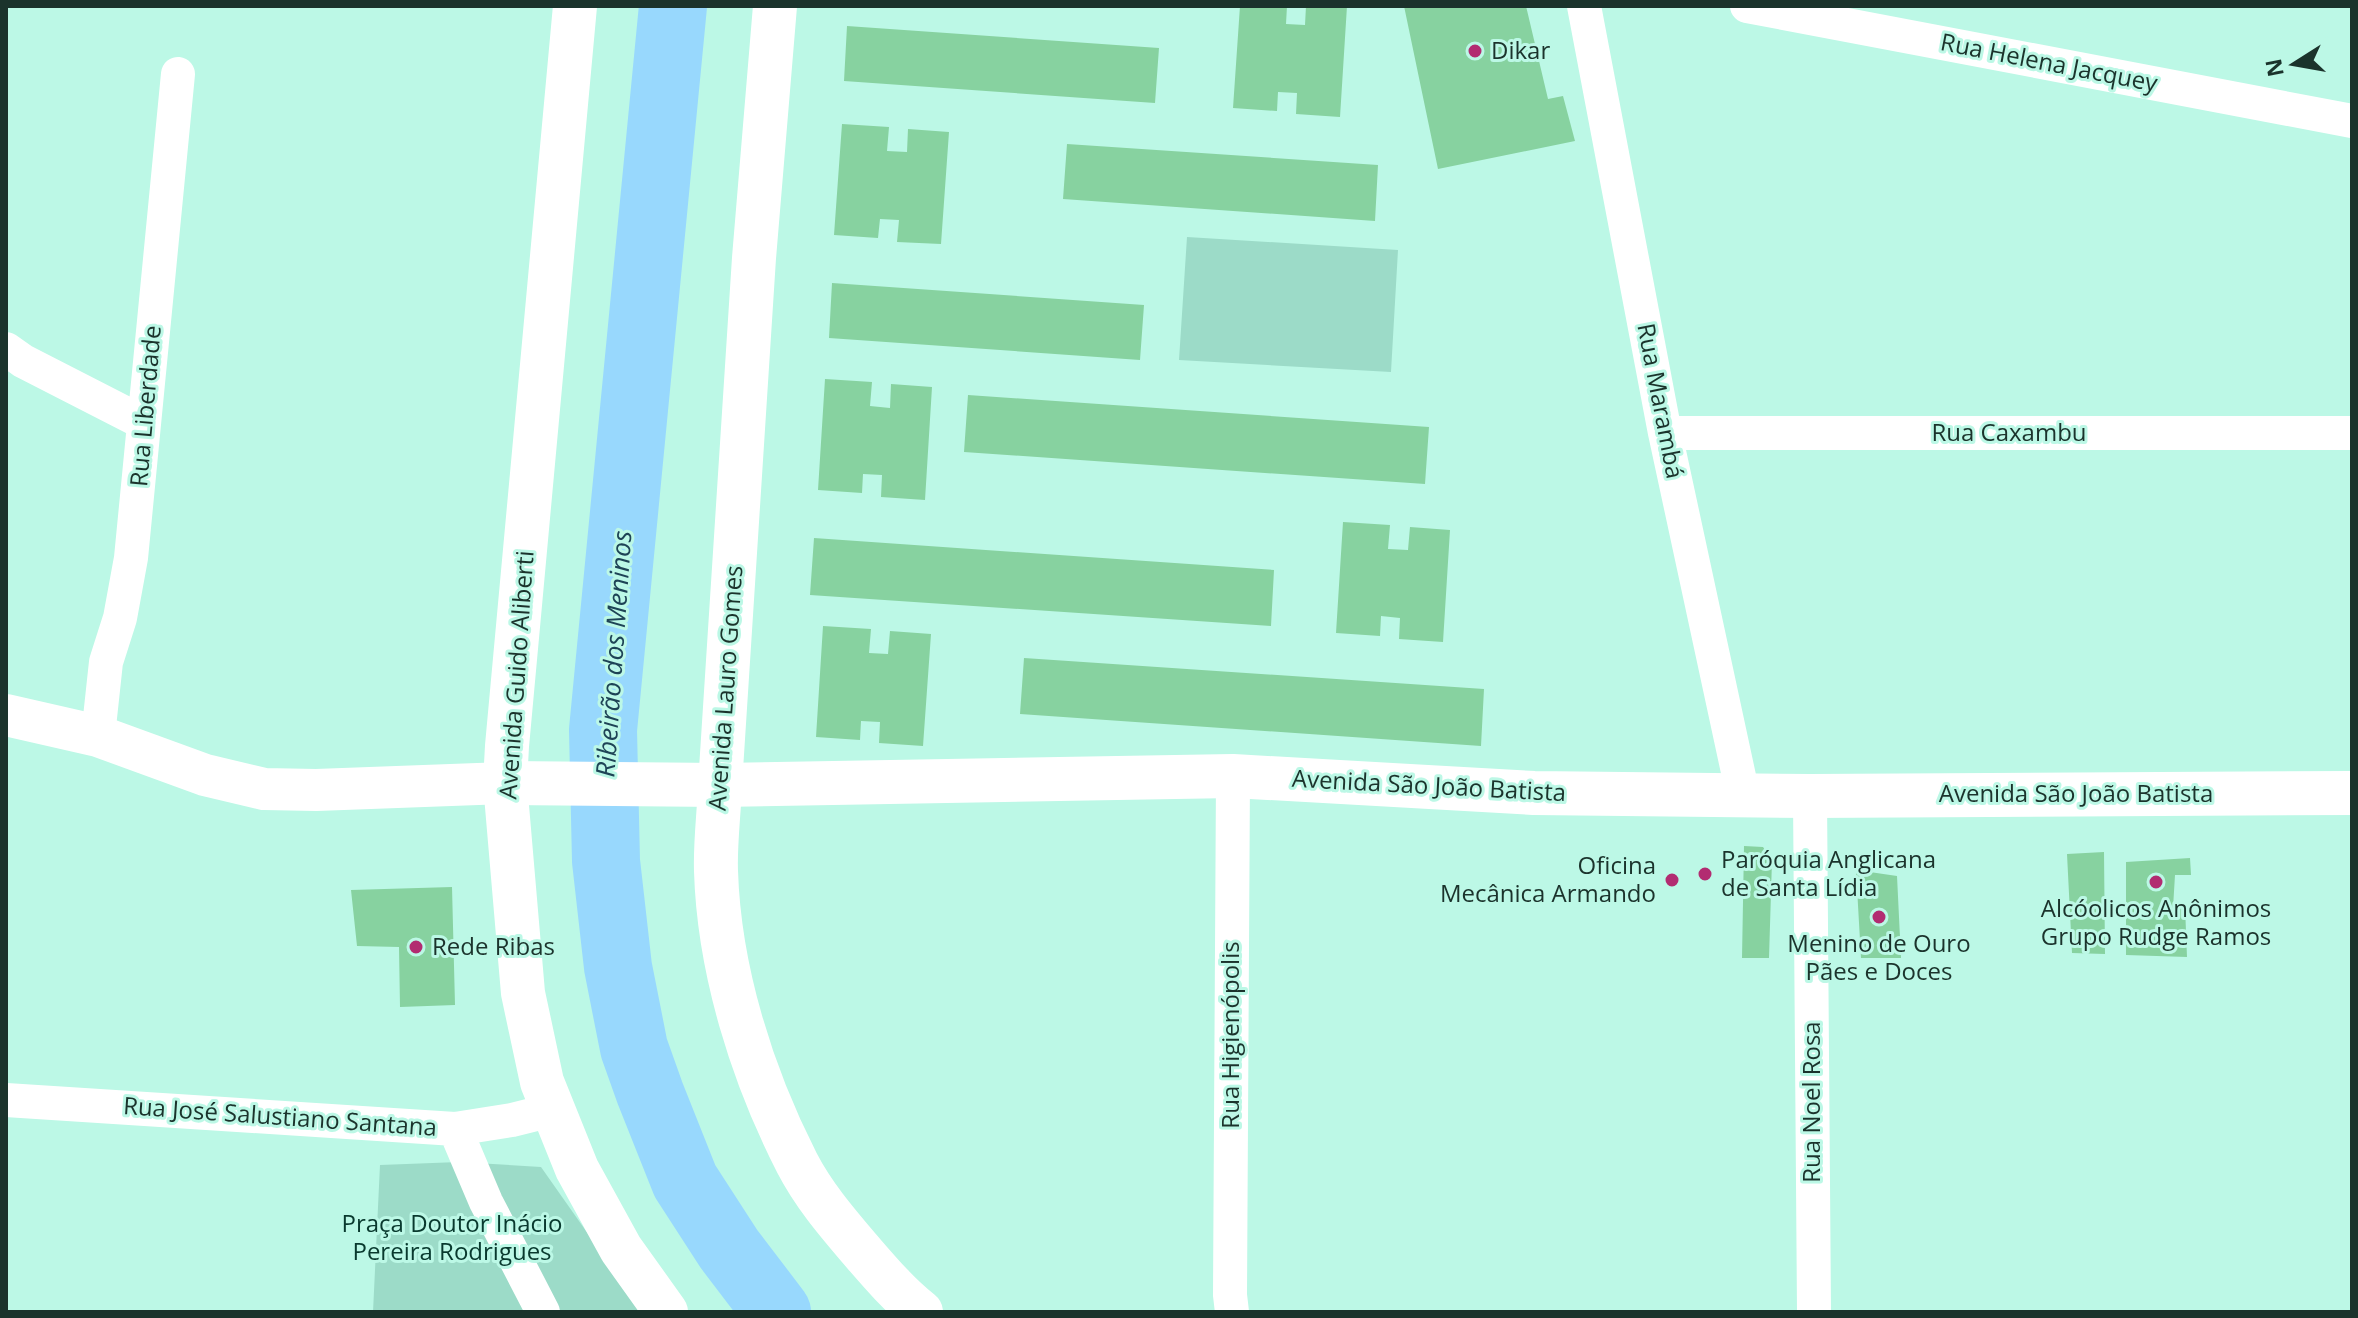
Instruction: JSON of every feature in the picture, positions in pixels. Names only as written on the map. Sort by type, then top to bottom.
[{"type":"main road","name":"Avenida Guido Aliberti","points":[[575,6],[508,732],[525,783],[523,993],[542,1082],[577,1169],[621,1249],[666,1312]]},
{"type":"main road","name":"Avenida Lauro Gomes","points":[[775,6],[754,258],[701,785],[716,870],[724,945],[739,1017],[756,1069],[797,1163],[821,1202],[898,1293],[921,1312]]},
{"type":"main road","name":"Avenida São João Batista","points":[[525,783],[701,785],[1233,776],[1534,793],[1810,796],[2352,793]]},
{"type":"street","name":"Rua Marambá","points":[[1584,6],[1665,433],[1743,795]]},
{"type":"street","name":"Rua Helena Jacquey","points":[[1747,6],[2352,121]]},
{"type":"street","name":"Rua Liberdade","points":[[98,736],[106,662],[120,618],[131,558],[178,74]]},
{"type":"street","points":[[6,349],[23,361],[144,423]]},
{"type":"street","name":"Rua Caxambu","points":[[1665,433],[2352,433]]},
{"type":"street","points":[[6,715],[98,736],[205,775],[264,789],[525,783]]},
{"type":"street","name":"Rua Higienópolis","points":[[1227,1306],[1233,776]]},
{"type":"street","name":"Rua Noel Rosa","points":[[1810,796],[1814,1312]]},
{"type":"street","name":"Rua José Salustiano Santana","points":[[6,1100],[455,1129],[552,1110]]},
{"type":"street","points":[[455,1129],[486,1202],[543,1312]]},
{"type":"green space","points":[[1187,237],[1398,250],[1391,372],[1179,360]]},
{"type":"green space","name":"Praça Doutor Inácio Pereira Rodrigues","points":[[459,1162],[541,1167],[643,1312],[373,1312],[380,1165]]},
{"type":"building","points":[[1240,6],[1287,6],[1286,24],[1305,25],[1306,6],[1347,6],[1340,117],[1296,114],[1297,93],[1278,92],[1277,111],[1233,108]]},
{"type":"building","name":"Dikar","points":[[1404,6],[1526,6],[1548,99],[1563,96],[1575,141],[1438,169]]},
{"type":"building","points":[[847,26],[1159,48],[1155,103],[844,81]]},
{"type":"building","points":[[842,124],[889,127],[887,151],[907,152],[908,129],[949,132],[941,244],[897,242],[899,220],[880,219],[878,238],[834,235]]},
{"type":"building","points":[[1067,144],[1378,165],[1375,221],[1063,199]]},
{"type":"building","points":[[832,283],[1144,305],[1140,360],[829,338]]},
{"type":"building","points":[[825,379],[872,382],[870,406],[890,408],[891,384],[932,387],[925,500],[881,497],[882,475],[863,474],[862,493],[818,490]]},
{"type":"building","points":[[968,395],[1429,427],[1425,484],[964,452]]},
{"type":"building","points":[[1343,522],[1390,525],[1388,549],[1408,550],[1410,527],[1450,530],[1443,642],[1399,639],[1400,618],[1381,616],[1380,636],[1336,633]]},
{"type":"building","points":[[814,538],[1274,570],[1271,626],[810,595]]},
{"type":"building","points":[[823,626],[871,629],[869,653],[888,654],[890,631],[931,634],[923,746],[879,743],[880,722],[861,721],[860,740],[816,737]]},
{"type":"building","points":[[1024,658],[1484,689],[1481,746],[1020,714]]},
{"type":"building","points":[[1744,846],[1763,847],[1772,860],[1769,958],[1742,958]]},
{"type":"building","points":[[2104,852],[2105,954],[2072,953],[2067,854]]},
{"type":"building","points":[[2190,858],[2191,875],[2175,875],[2173,908],[2185,906],[2187,957],[2126,955],[2126,862]]},
{"type":"building","name":"Menino de Ouro Pães e Doces","points":[[1856,870],[1897,876],[1901,958],[1861,958]]},
{"type":"building","name":"Rede Ribas","points":[[452,887],[455,1005],[400,1007],[399,947],[357,946],[351,890]]},
{"type":"waterway","name":"Ribeirão dos Meninos","points":[[673,6],[603,730],[606,861],[618,967],[634,1048],[650,1093],[685,1181],[729,1249],[777,1312]]},
{"type":"place","name":"Dikar","points":[[1475,51]]},
{"type":"place","name":"Paróquia Anglicana de Santa Lídia","points":[[1705,874]]},
{"type":"place","name":"Oficina Mecânica Armando","points":[[1672,880]]},
{"type":"place","name":"Alcóolicos Anônimos Grupo Rudge Ramos","points":[[2156,882]]},
{"type":"place","name":"Menino de Ouro Pães e Doces","points":[[1879,917]]},
{"type":"place","name":"Rede Ribas","points":[[416,947]]}]
